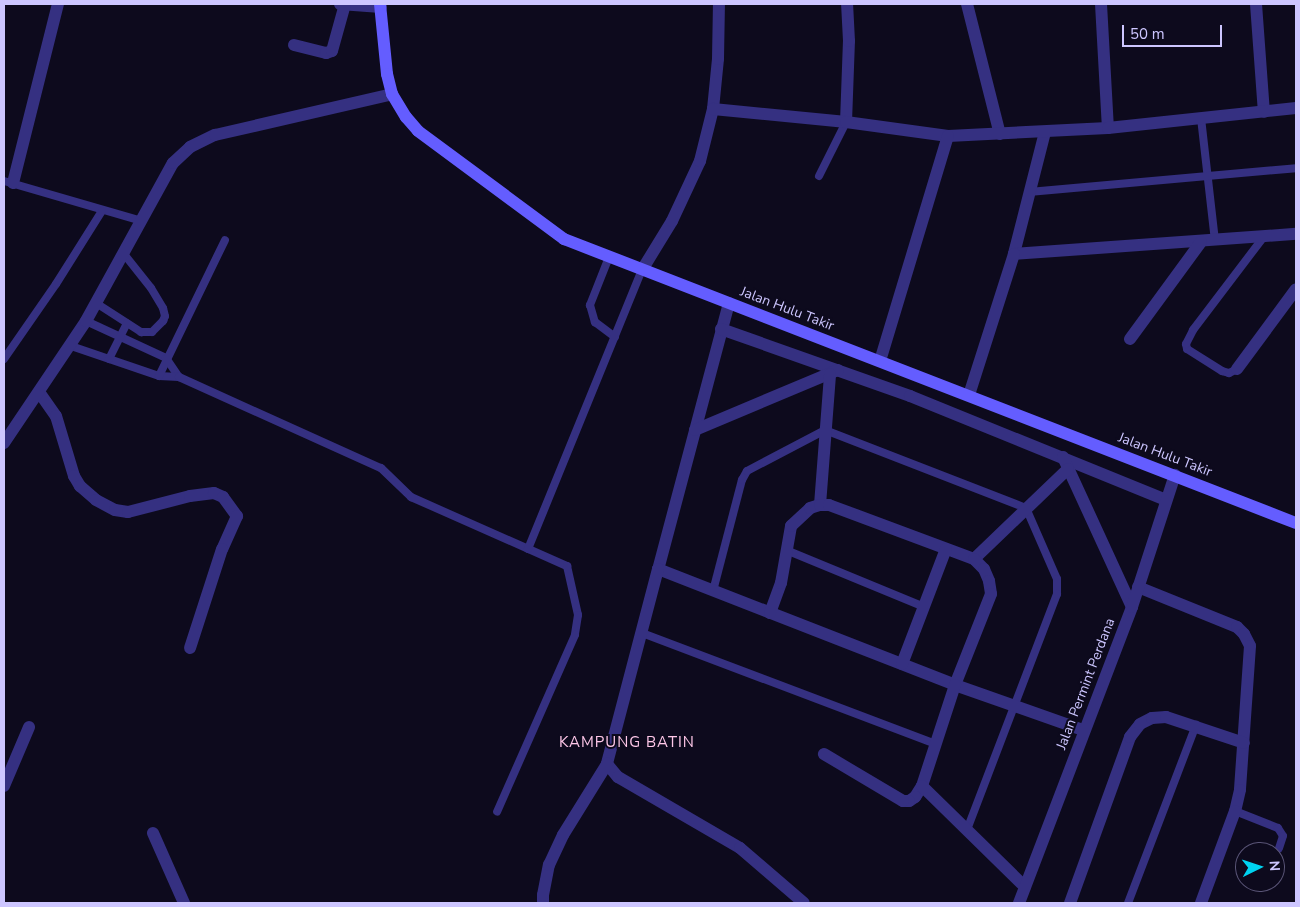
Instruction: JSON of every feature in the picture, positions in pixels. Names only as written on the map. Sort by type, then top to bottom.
[{"type":"street","points":[[8,182],[61,4]]},
{"type":"street","points":[[340,4],[380,5]]},
{"type":"street","points":[[294,45],[326,54],[332,51],[344,4]]},
{"type":"street","points":[[642,270],[672,221],[696,170],[713,109],[718,59],[719,4]]},
{"type":"street","points":[[846,122],[849,41],[847,4]]},
{"type":"street","points":[[967,4],[1000,134]]},
{"type":"street","points":[[1101,4],[1108,128]]},
{"type":"street","points":[[1256,4],[1264,112]]},
{"type":"street","name":"Jalan Hulu Takir","points":[[380,5],[387,74],[392,94],[418,131],[564,239],[1174,474],[1296,523]]},
{"type":"street","points":[[4,443],[71,346],[124,254],[173,163],[190,147],[215,135],[392,94]]},
{"type":"street","points":[[713,109],[846,122],[948,136],[1108,128],[1296,108]]},
{"type":"street","points":[[969,395],[1014,254],[1045,132]]},
{"type":"street","points":[[880,360],[948,136]]},
{"type":"street","points":[[1014,254],[1296,234]]},
{"type":"street","points":[[1130,339],[1201,242]]},
{"type":"street","points":[[1237,369],[1296,289]]},
{"type":"street","points":[[543,903],[548,865],[563,835],[607,764],[729,303]]},
{"type":"street","points":[[721,329],[834,372],[910,396],[1065,463],[1166,500]]},
{"type":"street","points":[[695,430],[834,372]]},
{"type":"street","points":[[820,505],[825,430],[834,372]]},
{"type":"street","points":[[39,392],[56,416],[74,476],[80,486],[96,500],[115,510],[128,512],[190,496],[214,493],[223,497],[236,516],[222,549],[190,648]]},
{"type":"street","points":[[974,559],[1026,508],[1065,463]]},
{"type":"street","points":[[1065,463],[1132,607]]},
{"type":"street","name":"Jalan Permint Perdana","points":[[1019,903],[1083,730],[1132,607],[1174,474]]},
{"type":"street","points":[[770,613],[781,583],[791,526],[810,508],[820,505],[829,505],[974,559],[984,569],[990,581],[991,594],[954,685],[922,786],[915,797],[909,801],[903,801],[824,754]]},
{"type":"street","points":[[902,664],[946,549]]},
{"type":"street","points":[[658,570],[954,685],[1083,730]]},
{"type":"street","points":[[1138,587],[1205,612],[1237,627],[1244,634],[1250,646],[1243,774],[1236,811],[1201,903]]},
{"type":"street","points":[[1070,903],[1130,737],[1140,724],[1152,718],[1166,717],[1196,725],[1244,743]]},
{"type":"street","points":[[4,786],[29,727]]},
{"type":"street","points":[[607,764],[618,776],[740,848],[804,903]]},
{"type":"street","points":[[922,786],[1025,887]]},
{"type":"street","points":[[153,833],[184,903]]},
{"type":"lane","points":[[1201,118],[1215,240]]},
{"type":"lane","points":[[819,176],[846,122]]},
{"type":"lane","points":[[1029,192],[1206,174],[1296,168]]},
{"type":"lane","points":[[8,182],[102,211],[142,221]]},
{"type":"lane","points":[[4,359],[56,284],[102,211]]},
{"type":"lane","points":[[1237,369],[1229,373],[1222,371],[1187,349],[1186,344],[1193,330],[1264,235]]},
{"type":"lane","points":[[159,376],[166,358],[225,240]]},
{"type":"lane","points":[[96,303],[140,332],[152,332],[165,316],[150,288],[124,254]]},
{"type":"lane","points":[[609,257],[590,306],[595,322],[615,337]]},
{"type":"lane","points":[[528,549],[642,270]]},
{"type":"lane","points":[[86,321],[166,358],[179,377]]},
{"type":"lane","points":[[110,359],[127,323]]},
{"type":"lane","points":[[71,346],[159,376],[179,377],[381,468],[390,474],[411,497],[567,566],[578,615],[575,635],[497,812]]},
{"type":"lane","points":[[713,591],[742,480],[747,472],[825,430],[1026,508],[1057,579],[1057,594],[1013,705],[967,830]]},
{"type":"lane","points":[[786,550],[924,607]]},
{"type":"lane","points":[[642,633],[936,744]]},
{"type":"lane","points":[[1128,903],[1196,725]]},
{"type":"lane","points":[[1236,811],[1278,828],[1283,836],[1281,842]]},
{"type":"district","name":"KAMPUNG BATIN","points":[[627,743]]}]
